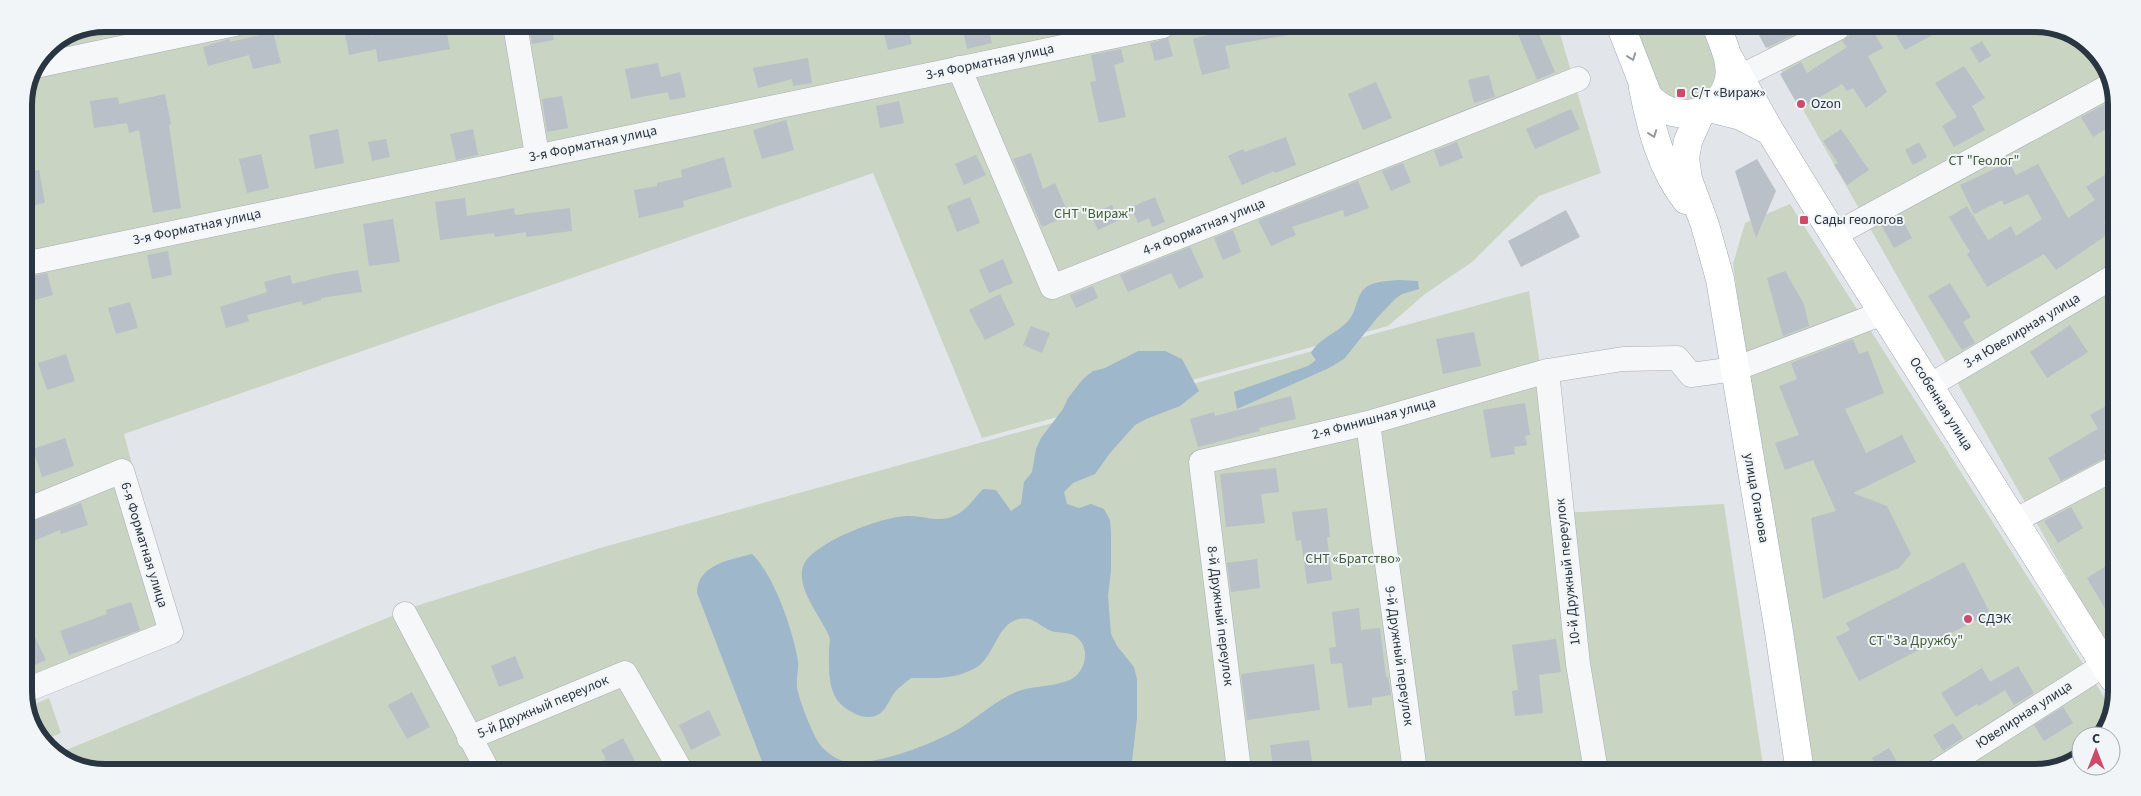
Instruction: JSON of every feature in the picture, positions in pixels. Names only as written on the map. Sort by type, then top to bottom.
[{"type":"main road","points":[[1623,32],[1643,86],[1654,103],[1667,112],[1683,115],[1705,110],[1741,116],[1770,131]]},
{"type":"main road","points":[[1719,32],[1734,66]]},
{"type":"main road","name":"улица Оганова","points":[[1734,66],[1720,98],[1705,110],[1688,141],[1685,158],[1688,179],[1706,225],[1720,279],[1779,632],[1799,764]]},
{"type":"main road","name":"Особенная улица","points":[[1734,66],[1770,131],[1883,313],[2014,521],[2108,664]]},
{"type":"main road","name":"улица Оганова","points":[[1643,86],[1651,128],[1674,184],[1706,225]]},
{"type":"lane","points":[[46,64],[197,32]]},
{"type":"lane","points":[[516,32],[538,155]]},
{"type":"lane","name":"3-я Форматная улица","points":[[32,262],[538,155],[1134,32]]},
{"type":"lane","points":[[1734,66],[1827,32]]},
{"type":"lane","name":"4-я Форматная улица","points":[[960,68],[1052,287],[1578,79]]},
{"type":"lane","points":[[1834,234],[2106,88]]},
{"type":"lane","name":"3-я Ювелирная улица","points":[[1929,386],[2108,280]]},
{"type":"lane","points":[[1735,369],[1883,313]]},
{"type":"lane","name":"2-я Финишная улица","points":[[1201,462],[1368,423],[1547,371],[1623,359],[1677,358],[1690,375],[1735,369]]},
{"type":"lane","name":"10-й Дружный переулок","points":[[1547,371],[1578,664],[1595,764]]},
{"type":"lane","name":"9-й Дружный переулок","points":[[1368,423],[1414,764]]},
{"type":"lane","name":"8-й Дружный переулок","points":[[1201,462],[1238,764]]},
{"type":"lane","points":[[2014,521],[2108,471]]},
{"type":"lane","name":"6-я Форматная улица","points":[[33,508],[122,472],[171,632],[33,687]]},
{"type":"lane","points":[[405,614],[484,764]]},
{"type":"lane","name":"Ювелирная улица","points":[[1949,764],[2108,668]]},
{"type":"lane","name":"5-й Дружный переулок","points":[[469,738],[625,673],[677,764]]},
{"type":"green space","name":"СНТ \"Вираж\"","points":[[106,32],[1559,32],[1601,173],[1539,196],[1472,262],[1425,294],[1388,326],[982,438],[873,173],[124,434],[178,634],[33,692],[32,106],[38,78],[45,65],[65,45],[78,38]]},
{"type":"green space","points":[[1636,32],[1707,32],[1717,62],[1717,79],[1714,87],[1706,96],[1686,104],[1660,93]]},
{"type":"green space","name":"СТ \"Геолог\"","points":[[1759,32],[2045,33],[2059,36],[2072,42],[2087,54],[2099,69],[2105,82],[2108,101],[2108,644],[2075,591]]},
{"type":"green space","name":"СТ \"За Дружбу\"","points":[[1790,204],[2107,702],[2099,726],[2071,726],[2071,754],[2059,760],[2035,764],[1803,764],[1733,264],[1745,223]]},
{"type":"green space","name":"СНТ «Братство»","points":[[1529,291],[1562,513],[1724,504],[1763,764],[106,764],[82,760],[65,751],[416,606],[600,548]]},
{"type":"green space","points":[[49,698],[61,733],[50,738],[42,727],[34,704]]},
{"type":"water","points":[[1399,280],[1418,281],[1419,289],[1402,294],[1395,299],[1344,359],[1329,368],[1237,409],[1234,392],[1308,366],[1316,360],[1311,353],[1314,348],[1349,320],[1365,288],[1376,283]]},
{"type":"water","points":[[1138,351],[1165,351],[1182,359],[1199,391],[1180,406],[1135,425],[1110,453],[1095,474],[1073,483],[1064,492],[1067,504],[1079,508],[1091,504],[1104,509],[1110,520],[1111,571],[1108,596],[1111,634],[1117,646],[1134,667],[1137,679],[1137,718],[1132,764],[763,764],[697,593],[698,584],[708,570],[734,559],[752,554],[768,575],[792,634],[798,661],[797,687],[800,700],[821,746],[837,759],[855,762],[870,761],[904,753],[951,733],[1016,692],[1065,682],[1077,675],[1085,659],[1084,649],[1079,639],[1072,634],[1049,630],[1029,619],[1019,619],[1004,629],[984,661],[977,667],[953,676],[911,678],[894,693],[878,715],[868,717],[856,714],[842,706],[833,692],[829,659],[830,638],[809,600],[802,580],[802,571],[805,562],[813,554],[837,538],[852,531],[896,517],[949,518],[964,510],[983,489],[996,490],[1011,511],[1021,504],[1024,482],[1032,472],[1036,449],[1041,438],[1083,379],[1093,371],[1105,368]]},
{"type":"building","points":[[273,32],[281,63],[253,69],[249,55],[208,66],[203,47],[229,39],[230,42]]},
{"type":"building","points":[[345,32],[370,32],[371,36],[390,32],[446,32],[450,49],[378,62],[376,49],[349,55]]},
{"type":"building","points":[[530,32],[552,32],[554,40],[532,44]]},
{"type":"building","points":[[884,32],[909,32],[912,44],[888,50]]},
{"type":"building","points":[[963,32],[989,32],[992,43],[967,49]]},
{"type":"building","points":[[1219,32],[1294,32],[1294,34],[1225,46],[1230,68],[1202,75],[1193,39]]},
{"type":"building","points":[[1517,32],[1538,32],[1555,72],[1537,80]]},
{"type":"building","points":[[1757,32],[1799,32],[1766,48]]},
{"type":"building","points":[[1850,32],[1873,32],[1883,48],[1868,56],[1887,92],[1866,108],[1853,88],[1847,91],[1842,84],[1800,109],[1780,74],[1801,62],[1807,73],[1847,47],[1842,41],[1849,36]]},
{"type":"building","points":[[1894,32],[1938,32],[1905,50]]},
{"type":"building","points":[[1168,38],[1173,56],[1155,61],[1150,43]]},
{"type":"building","points":[[1982,41],[1991,56],[1979,63],[1970,48]]},
{"type":"building","points":[[1121,49],[1124,62],[1114,65],[1126,117],[1099,123],[1090,82],[1096,81],[1091,55]]},
{"type":"building","points":[[808,58],[812,83],[793,86],[792,79],[758,88],[753,68]]},
{"type":"building","points":[[658,63],[661,77],[680,72],[686,97],[670,100],[668,92],[631,99],[625,69]]},
{"type":"building","points":[[1964,66],[1985,98],[1972,106],[1985,130],[1954,147],[1942,126],[1957,117],[1935,83]]},
{"type":"building","points":[[1489,75],[1495,97],[1474,103],[1468,80]]},
{"type":"building","points":[[1376,82],[1392,118],[1363,130],[1348,94]]},
{"type":"building","points":[[165,94],[171,124],[169,125],[181,208],[153,213],[139,130],[129,133],[127,123],[94,128],[90,101],[118,97],[119,104]]},
{"type":"building","points":[[562,96],[568,128],[547,132],[542,99]]},
{"type":"building","points":[[899,101],[904,123],[880,128],[876,106]]},
{"type":"building","points":[[2108,102],[2108,128],[2093,137],[2081,117]]},
{"type":"building","points":[[1571,109],[1580,129],[1535,149],[1526,129]]},
{"type":"building","points":[[786,120],[794,150],[762,159],[753,130]]},
{"type":"building","points":[[338,129],[344,163],[315,169],[309,135]]},
{"type":"building","points":[[473,129],[478,155],[456,160],[450,134]]},
{"type":"building","points":[[1841,129],[1869,170],[1847,185],[1834,165],[1838,163],[1823,141]]},
{"type":"building","points":[[1286,137],[1296,165],[1275,173],[1274,171],[1242,185],[1228,156],[1243,149],[1245,152]]},
{"type":"building","points":[[386,139],[390,157],[372,161],[368,142]]},
{"type":"building","points":[[1457,142],[1463,158],[1440,167],[1434,151]]},
{"type":"building","points":[[1919,142],[1927,157],[1913,165],[1905,150]]},
{"type":"building","points":[[1031,153],[1043,189],[1055,183],[1069,215],[1042,227],[1013,159]]},
{"type":"building","points":[[261,154],[269,188],[247,193],[239,159]]},
{"type":"building","points":[[976,155],[986,175],[964,185],[955,164]]},
{"type":"building","points":[[724,157],[732,187],[683,201],[684,207],[639,218],[634,190],[657,186],[657,183],[682,177],[681,170]]},
{"type":"building","points":[[1757,159],[1776,191],[1756,238],[1735,171]]},
{"type":"building","points":[[2009,162],[2016,175],[2038,164],[2068,218],[2095,200],[2086,187],[2108,173],[2108,219],[2104,222],[2108,228],[2108,234],[2056,270],[2044,254],[1987,287],[1967,254],[1970,252],[1949,217],[1967,206],[1988,240],[2011,226],[2016,236],[2042,219],[2028,194],[2004,205],[2002,200],[1974,214],[1960,185]]},
{"type":"building","points":[[1403,163],[1411,182],[1391,191],[1382,171]]},
{"type":"building","points":[[39,170],[45,203],[32,205],[32,171]]},
{"type":"building","points":[[1358,181],[1369,208],[1345,217],[1343,210],[1292,227],[1296,235],[1271,246],[1258,220]]},
{"type":"building","points":[[970,197],[980,223],[957,232],[947,206]]},
{"type":"building","points":[[1155,197],[1165,222],[1152,227],[1149,218],[1138,223],[1131,207]]},
{"type":"building","points":[[465,198],[467,216],[514,208],[515,215],[570,208],[572,231],[526,237],[526,232],[495,237],[494,233],[440,240],[435,202]]},
{"type":"building","points":[[1112,205],[1119,220],[1098,230],[1091,215]]},
{"type":"building","points":[[1566,210],[1580,237],[1521,267],[1508,241]]},
{"type":"building","points":[[1900,215],[1912,238],[1894,248],[1881,225]]},
{"type":"building","points":[[393,219],[400,262],[369,266],[363,224]]},
{"type":"building","points":[[1233,230],[1241,252],[1223,260],[1214,238]]},
{"type":"building","points":[[1190,247],[1204,277],[1179,289],[1171,273],[1128,292],[1120,275]]},
{"type":"building","points":[[168,251],[172,275],[152,279],[147,255]]},
{"type":"building","points":[[1003,259],[1013,283],[989,293],[979,270]]},
{"type":"building","points":[[358,270],[362,292],[321,298],[321,300],[303,305],[302,301],[247,315],[249,321],[226,328],[220,307],[267,292],[264,282],[290,275],[292,284]]},
{"type":"building","points":[[1785,271],[1804,304],[1809,326],[1783,336],[1767,278]]},
{"type":"building","points":[[47,273],[53,295],[32,301],[32,276]]},
{"type":"building","points":[[1950,283],[1971,317],[1963,322],[1975,343],[1962,350],[1928,296]]},
{"type":"building","points":[[1093,286],[1098,298],[1076,308],[1070,295]]},
{"type":"building","points":[[1000,294],[1015,325],[985,340],[969,310]]},
{"type":"building","points":[[130,302],[138,328],[116,334],[108,308]]},
{"type":"building","points":[[2070,325],[2088,352],[2047,378],[2030,352]]},
{"type":"building","points":[[1031,326],[1050,333],[1042,353],[1023,345]]},
{"type":"building","points":[[1474,332],[1481,366],[1443,374],[1436,339]]},
{"type":"building","points":[[1853,339],[1859,354],[1868,351],[1884,393],[1845,409],[1866,453],[1902,435],[1916,462],[1853,493],[1887,506],[1911,554],[1899,568],[1823,599],[1811,518],[1836,511],[1813,460],[1785,470],[1775,443],[1799,435],[1779,386],[1797,379],[1791,363]]},
{"type":"building","points":[[66,354],[75,381],[47,390],[38,363]]},
{"type":"building","points":[[1291,396],[1296,419],[1259,428],[1260,431],[1198,447],[1190,419],[1214,412],[1215,416]]},
{"type":"building","points":[[1525,403],[1530,435],[1525,436],[1527,445],[1514,447],[1515,454],[1491,458],[1483,410]]},
{"type":"building","points":[[2108,405],[2108,453],[2104,455],[2105,458],[2061,481],[2048,458],[2098,429],[2090,415]]},
{"type":"building","points":[[65,438],[74,466],[42,477],[33,449]]},
{"type":"building","points":[[1276,468],[1279,492],[1261,494],[1265,523],[1226,527],[1220,474]]},
{"type":"building","points":[[81,503],[88,525],[61,534],[60,530],[33,541],[33,521]]},
{"type":"building","points":[[2071,507],[2083,528],[2058,543],[2044,521]]},
{"type":"building","points":[[1327,508],[1330,537],[1327,537],[1332,580],[1307,584],[1301,540],[1296,541],[1292,512]]},
{"type":"building","points":[[1257,559],[1260,588],[1231,592],[1227,563]]},
{"type":"building","points":[[1964,562],[1990,613],[1859,681],[1836,637],[1850,630],[1846,623]]},
{"type":"building","points":[[2108,565],[2108,614],[2087,578]]},
{"type":"building","points":[[131,602],[140,630],[69,655],[60,631],[107,614],[106,610]]},
{"type":"building","points":[[1359,608],[1361,630],[1380,628],[1386,677],[1388,677],[1391,695],[1372,698],[1372,705],[1348,708],[1342,663],[1331,664],[1329,648],[1336,647],[1332,612]]},
{"type":"building","points":[[33,636],[46,660],[33,666]]},
{"type":"building","points":[[1556,639],[1561,672],[1539,675],[1543,713],[1515,716],[1512,691],[1518,690],[1512,645]]},
{"type":"building","points":[[515,656],[524,678],[499,687],[491,666]]},
{"type":"building","points":[[1314,664],[1320,710],[1247,720],[1241,674]]},
{"type":"building","points":[[2018,666],[2034,693],[2014,705],[2005,690],[1956,717],[1941,693],[1982,668],[1990,682]]},
{"type":"building","points":[[412,692],[430,727],[407,739],[388,705]]},
{"type":"building","points":[[2063,707],[2073,723],[2044,741],[2034,725]]},
{"type":"building","points":[[709,710],[721,735],[691,750],[679,725]]},
{"type":"building","points":[[1953,723],[1963,738],[1943,751],[1933,735]]},
{"type":"building","points":[[623,738],[635,761],[634,764],[596,764],[606,759],[601,750]]},
{"type":"building","points":[[1309,740],[1312,762],[1273,764],[1270,745]]},
{"type":"building","points":[[1889,748],[1898,764],[1875,764],[1872,758]]},
{"type":"place","name":"С/т «Вираж»","points":[[1681,93]]},
{"type":"place","name":"Ozon","points":[[1801,104]]},
{"type":"place","name":"Сады геологов","points":[[1804,220]]},
{"type":"place","name":"СДЭК","points":[[1968,619]]}]
